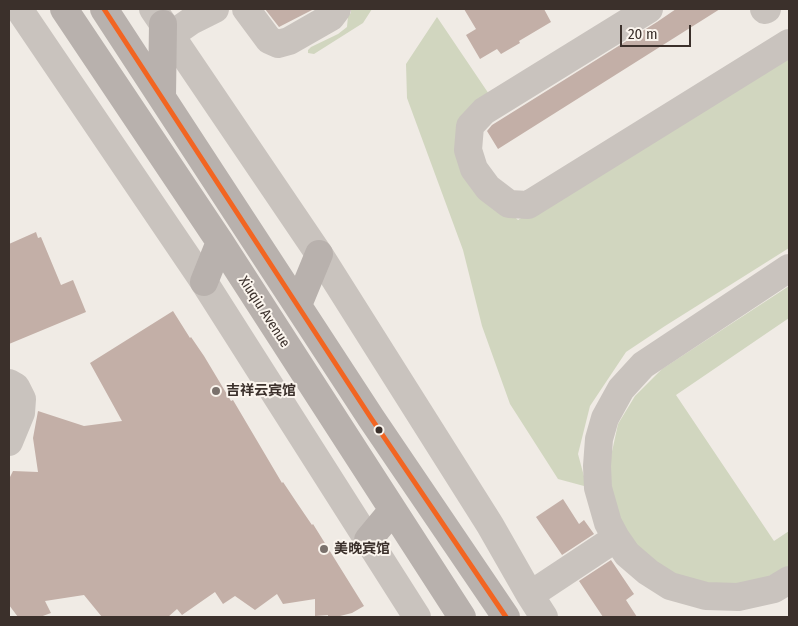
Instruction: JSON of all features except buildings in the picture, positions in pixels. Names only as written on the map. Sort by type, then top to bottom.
[{"type":"main road","name":"Xiuqiu Avenue","points":[[64,9],[220,242],[462,617]]},
{"type":"main road","points":[[104,9],[371,418],[506,617]]},
{"type":"main road","points":[[162,96],[163,19]]},
{"type":"main road","points":[[204,282],[220,242]]},
{"type":"main road","points":[[298,305],[319,254]]},
{"type":"main road","points":[[368,540],[392,511]]},
{"type":"street","points":[[19,9],[204,282],[417,617]]},
{"type":"street","points":[[163,19],[191,21],[215,9]]},
{"type":"street","points":[[246,9],[269,40],[278,44],[289,41],[331,17],[337,9]]},
{"type":"street","points":[[649,9],[484,111],[470,126],[468,150],[474,169],[488,188],[509,204],[528,205],[789,43]]},
{"type":"street","points":[[163,19],[319,254],[490,525],[537,606],[616,538]]},
{"type":"street","points":[[789,268],[643,365],[621,389],[606,418],[600,439],[597,466],[598,488],[608,523],[616,538],[627,554],[648,572],[670,586],[706,596],[738,597],[774,589],[789,580]]},
{"type":"street","points":[[9,382],[16,387],[22,399],[21,413],[9,442]]},
{"type":"green space","points":[[351,9],[372,9],[363,23],[314,54],[308,53],[311,47],[338,34],[347,27]]},
{"type":"green space","points":[[437,17],[493,100],[467,121],[506,208],[518,220],[789,52],[789,248],[626,352],[590,406],[578,454],[585,480],[584,486],[558,479],[510,404],[482,326],[463,250],[407,98],[406,64]]},
{"type":"green space","points":[[789,286],[789,318],[676,395],[774,541],[789,531],[789,567],[760,580],[736,584],[707,585],[663,569],[642,552],[623,526],[613,500],[608,470],[618,424],[635,396],[662,369]]},
{"type":"transit line","points":[[104,9],[371,418],[506,617]]},
{"type":"place","name":"吉祥云宾馆","points":[[216,391]]},
{"type":"place","name":"美晚宾馆","points":[[324,549]]}]
